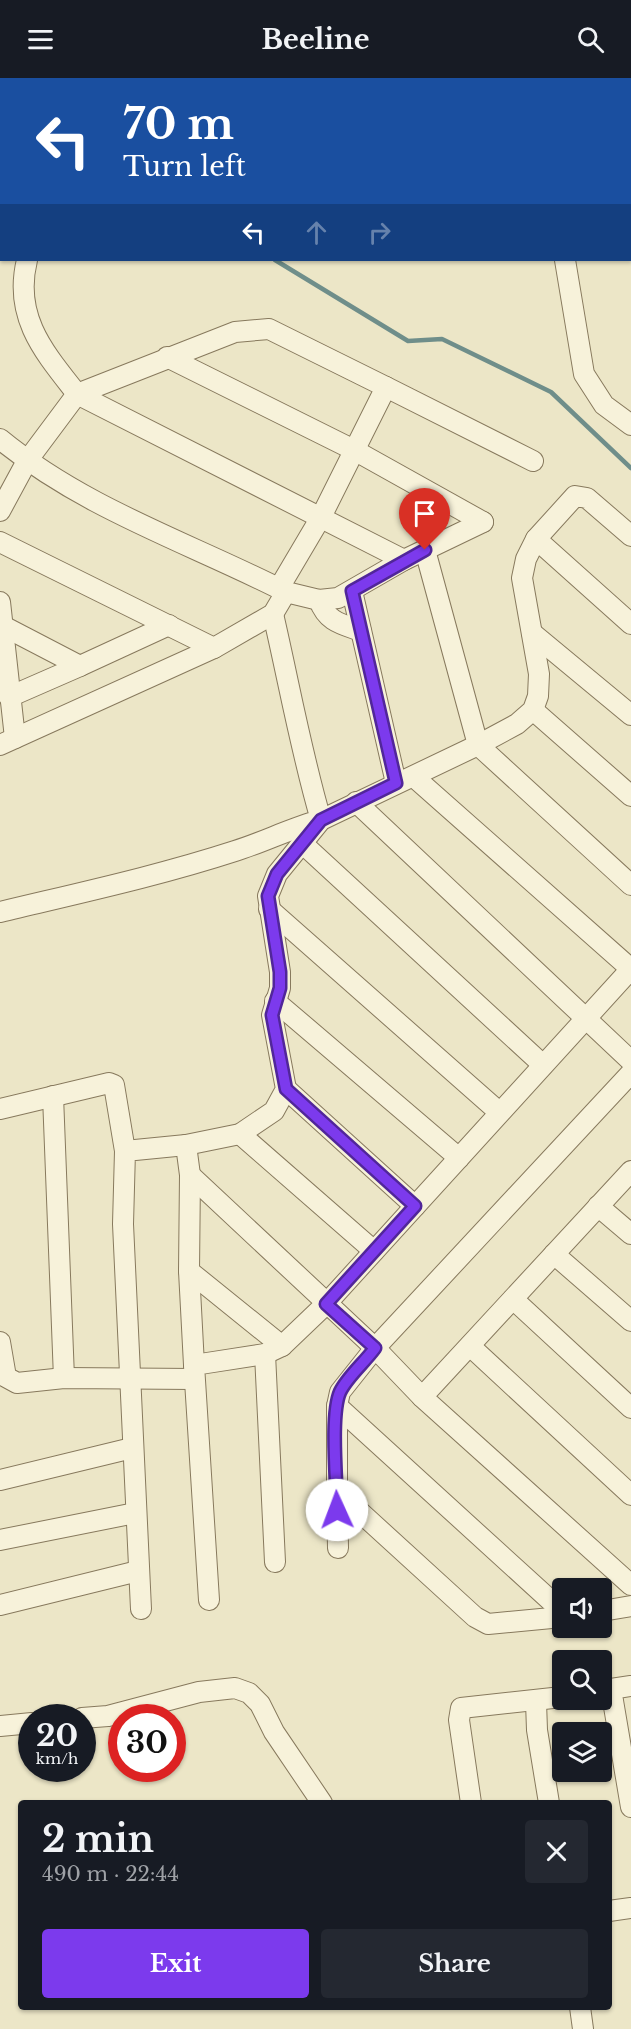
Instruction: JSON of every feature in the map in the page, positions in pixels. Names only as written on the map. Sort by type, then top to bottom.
[{"type":"street","points":[[27,261],[23,281],[24,304],[31,325],[40,347],[77,394],[404,560]]},
{"type":"street","points":[[565,261],[584,374],[604,405],[631,425]]},
{"type":"street","points":[[0,511],[27,461],[77,394],[235,332],[269,329],[533,461]]},
{"type":"street","points":[[0,440],[27,461],[150,531],[283,590],[319,600],[338,598],[404,560],[483,522],[354,450],[167,357]]},
{"type":"street","points":[[321,820],[303,761],[293,695],[273,614],[386,387]]},
{"type":"street","points":[[0,912],[108,888],[237,851],[321,820],[517,724],[533,710],[538,696],[539,674],[522,578],[526,559],[536,539],[575,496],[581,495],[631,537]]},
{"type":"street","points":[[536,539],[631,624]]},
{"type":"street","points":[[0,542],[214,648]]},
{"type":"street","points":[[425,550],[478,745],[631,885]]},
{"type":"street","points":[[0,1342],[6,1377],[17,1383],[64,1378],[130,1380],[194,1372],[273,1350],[326,1304],[631,969],[405,780],[361,631],[352,591]]},
{"type":"street","points":[[319,600],[323,612],[332,621],[361,631]]},
{"type":"street","points":[[0,602],[5,627],[9,697],[8,741],[214,648],[273,614]]},
{"type":"street","points":[[9,697],[169,625]]},
{"type":"street","points":[[5,627],[80,666]]},
{"type":"street","points":[[532,633],[631,715]]},
{"type":"street","points":[[533,710],[631,796]]},
{"type":"street","points":[[356,802],[631,1061]]},
{"type":"street","points":[[125,1151],[186,1144],[240,1134],[274,1111],[286,1089],[284,1067],[274,1026],[280,972],[268,896],[277,874],[321,820]]},
{"type":"street","points":[[263,840],[277,874]]},
{"type":"street","points":[[303,844],[543,1065]]},
{"type":"street","points":[[269,909],[500,1112]]},
{"type":"street","points":[[275,1001],[459,1158]]},
{"type":"street","points":[[338,1548],[337,1406],[340,1392],[375,1348],[631,1073]]},
{"type":"street","points":[[0,1109],[109,1083],[114,1085],[125,1151],[123,1213],[141,1609]]},
{"type":"street","points":[[286,1089],[415,1206]]},
{"type":"street","points":[[53,1096],[64,1378]]},
{"type":"street","points":[[240,1134],[374,1251]]},
{"type":"street","points":[[186,1144],[190,1175],[189,1271],[194,1372],[209,1600]]},
{"type":"street","points":[[422,1398],[631,1171]]},
{"type":"street","points":[[190,1175],[375,1348],[422,1398],[631,1585]]},
{"type":"street","points":[[598,1206],[631,1234]]},
{"type":"street","points":[[554,1254],[631,1321]]},
{"type":"street","points":[[189,1271],[273,1350],[275,1562]]},
{"type":"street","points":[[513,1299],[631,1408]]},
{"type":"street","points":[[470,1346],[631,1495]]},
{"type":"street","points":[[337,1406],[552,1602]]},
{"type":"street","points":[[0,1480],[132,1448]]},
{"type":"street","points":[[337,1491],[475,1617],[488,1624],[552,1618]]},
{"type":"street","points":[[0,1540],[135,1513]]},
{"type":"street","points":[[0,1605],[138,1571]]},
{"type":"street","points":[[612,1609],[631,1606]]},
{"type":"street","points":[[612,1689],[631,1686]]},
{"type":"street","points":[[96,1717],[108,1716],[199,1692],[235,1688],[249,1693],[260,1704],[274,1732],[320,1800]]},
{"type":"street","points":[[471,1800],[459,1720],[461,1708],[471,1705],[536,1702],[552,1699]]},
{"type":"street","points":[[536,1702],[537,1730],[549,1800]]},
{"type":"street","points":[[612,1709],[628,1760],[631,1807]]},
{"type":"street","points":[[0,1726],[18,1724]]},
{"type":"street","points":[[612,1911],[631,1908]]},
{"type":"street","points":[[580,2010],[583,2029]]},
{"type":"waterway","points":[[277,261],[408,341],[442,339],[551,392],[631,468]]},
{"type":"route","points":[[337,1510],[335,1464],[337,1406],[340,1392],[375,1348],[326,1304],[415,1206],[286,1089],[284,1067],[276,1041],[272,1015],[280,988],[280,972],[268,896],[277,874],[321,820],[396,783],[352,591],[425,550]]}]
